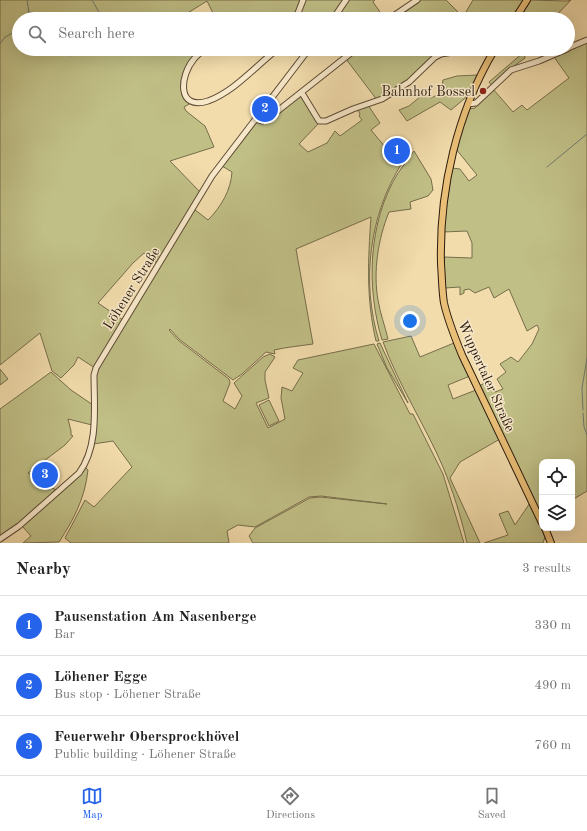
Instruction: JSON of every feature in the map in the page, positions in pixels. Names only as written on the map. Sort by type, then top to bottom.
[{"type":"main road","points":[[519,12],[526,0]]},
{"type":"main road","name":"Wuppertaler Straße","points":[[491,56],[476,83],[453,153],[443,214],[441,243],[444,302],[450,327],[462,355],[539,517]]},
{"type":"main road","points":[[545,531],[551,543]]},
{"type":"street","points":[[298,12],[303,0]]},
{"type":"street","points":[[338,12],[346,0]]},
{"type":"street","points":[[399,12],[417,0]]},
{"type":"street","points":[[575,45],[587,40]]},
{"type":"street","points":[[197,56],[193,60],[183,81],[184,94],[188,100],[194,102],[207,101],[226,92],[269,56]]},
{"type":"street","name":"Löhener Straße","points":[[0,539],[19,526],[80,473],[86,464],[89,458],[94,425],[94,375],[96,368],[212,176],[303,56]]},
{"type":"street","points":[[255,119],[262,121],[270,117],[347,56]]},
{"type":"street","points":[[302,93],[319,121],[326,121],[352,109],[382,99],[395,92],[439,56]]},
{"type":"street","points":[[468,104],[476,103],[511,70],[551,56]]},
{"type":"shaded area","points":[[0,0],[344,0],[336,12],[212,12],[207,1],[189,12],[12,12],[12,56],[197,56],[187,69],[181,82],[185,96],[191,103],[184,107],[186,111],[205,126],[214,147],[170,161],[200,192],[158,264],[144,253],[133,263],[98,303],[123,320],[95,368],[78,357],[74,365],[61,378],[52,371],[40,333],[0,365]]},
{"type":"shaded area","points":[[348,0],[375,0],[373,2],[380,12],[340,12]]},
{"type":"shaded area","points":[[419,0],[446,0],[458,12],[401,12]]},
{"type":"shaded area","points":[[473,0],[524,0],[516,12],[466,12]]},
{"type":"shaded area","points":[[529,0],[571,0],[560,12],[521,12]]},
{"type":"shaded area","points":[[587,42],[587,491],[575,498],[575,459],[539,459],[539,511],[479,386],[489,381],[495,392],[503,389],[497,379],[506,372],[500,364],[511,357],[518,362],[532,344],[539,329],[537,325],[527,331],[509,289],[494,298],[489,287],[475,293],[469,289],[464,290],[464,293],[460,295],[460,287],[445,288],[444,257],[472,258],[472,243],[467,231],[443,232],[452,168],[460,169],[469,181],[477,175],[456,149],[469,109],[475,108],[493,89],[513,112],[522,105],[527,110],[569,78],[554,57],[575,56],[575,47]]},
{"type":"shaded area","points":[[349,56],[437,56],[408,82],[377,100],[346,59]]},
{"type":"shaded area","points":[[519,56],[525,56],[525,58],[510,69],[492,86],[489,82]]},
{"type":"shaded area","points":[[477,75],[470,94],[451,110],[440,102],[407,121],[399,110],[409,106],[426,92],[431,98],[441,93],[443,80],[457,76]]},
{"type":"shaded area","points":[[302,94],[319,123],[299,144],[308,152],[327,143],[335,131],[340,136],[362,120],[359,116],[360,114],[357,108],[368,105],[380,123],[371,130],[395,159],[402,163],[382,204],[375,227],[371,249],[370,296],[373,319],[379,341],[376,341],[369,294],[371,217],[296,249],[313,344],[274,350],[275,354],[266,352],[242,374],[233,380],[179,339],[170,329],[169,330],[178,340],[229,379],[230,383],[223,401],[235,409],[242,396],[234,383],[263,357],[270,354],[275,357],[265,372],[265,380],[269,398],[256,403],[268,428],[285,419],[281,398],[282,387],[292,391],[303,373],[293,368],[298,360],[374,344],[410,414],[413,414],[443,474],[464,543],[253,543],[249,536],[255,528],[310,498],[320,497],[387,504],[321,496],[309,497],[255,527],[238,525],[227,531],[229,543],[71,543],[65,538],[85,500],[94,507],[132,467],[113,441],[93,444],[95,376],[97,369],[194,209],[208,220],[221,204],[230,185],[232,172],[222,166],[256,122],[259,122]]},
{"type":"shaded area","points":[[414,151],[431,179],[433,190],[428,196],[410,202],[411,209],[389,212],[385,222],[379,244],[376,267],[379,305],[388,339],[382,340],[377,320],[372,277],[376,233],[388,192],[398,173]]},
{"type":"shaded area","points":[[411,336],[420,357],[454,343],[470,376],[448,385],[453,399],[476,390],[500,439],[460,462],[450,478],[480,543],[467,543],[450,485],[443,467],[404,390],[383,342]]},
{"type":"shaded area","points":[[380,343],[408,403],[387,368],[377,344]]},
{"type":"shaded area","points":[[0,369],[8,379],[0,385]]},
{"type":"shaded area","points":[[51,372],[71,390],[93,405],[92,425],[68,419],[71,435],[73,436],[65,445],[28,473],[56,490],[19,524],[0,537],[0,409]]},
{"type":"shaded area","points":[[269,400],[279,421],[269,426],[259,405]]},
{"type":"shaded area","points":[[85,467],[88,470],[87,480],[78,508],[59,542],[23,543],[31,536],[22,526]]},
{"type":"shaded area","points":[[530,503],[539,523],[539,531],[542,531],[545,537],[543,543],[484,543],[508,535],[499,514],[508,511],[515,525]]},
{"type":"waterway","points":[[27,0],[29,12]]},
{"type":"waterway","points":[[92,0],[99,12]]},
{"type":"waterway","points":[[0,44],[4,38],[12,33]]},
{"type":"waterway","points":[[547,167],[587,134]]},
{"type":"waterway","points":[[583,410],[582,388],[587,358]]},
{"type":"waterway","points":[[583,413],[584,427],[587,435]]},
{"type":"place","name":"Bahnhof Bossel","points":[[483,91]]},
{"type":"place","name":"Löhener Egge","points":[[265,109]]},
{"type":"place","name":"Pausenstation Am Nasenberge","points":[[397,151]]},
{"type":"place","name":"Feuerwehr Obersprockhövel","points":[[45,475]]}]
